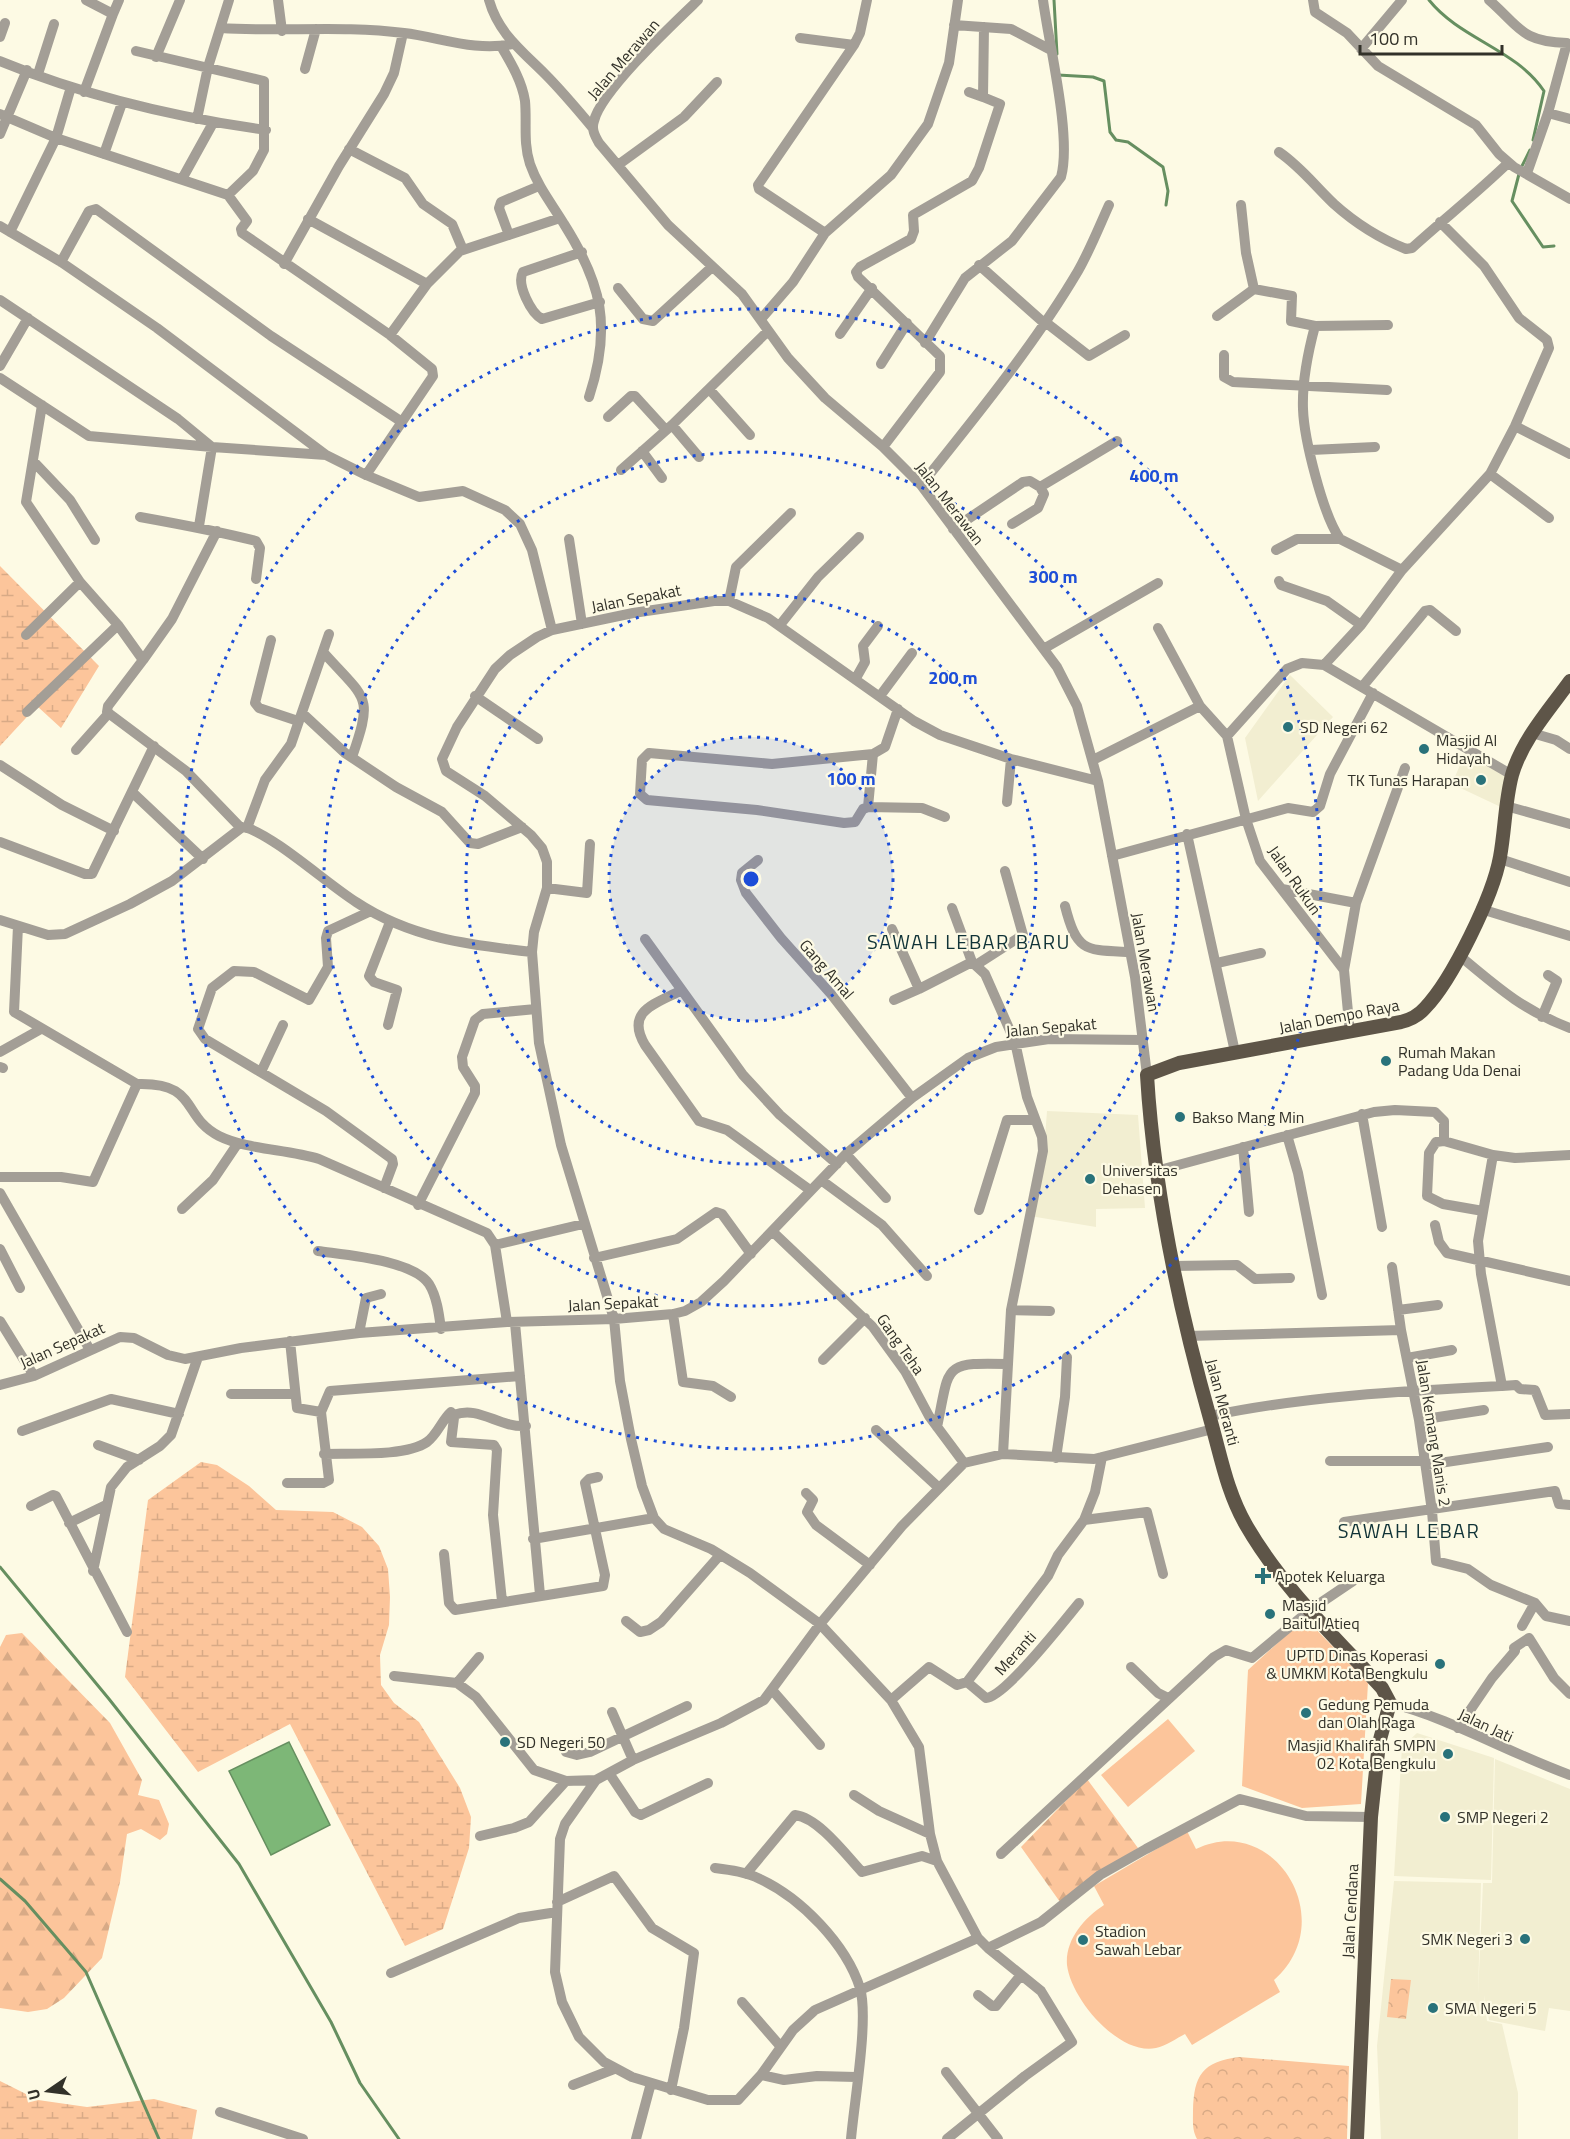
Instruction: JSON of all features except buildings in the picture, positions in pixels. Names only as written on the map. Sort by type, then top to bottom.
[{"type":"main road","name":"Jalan Dempo Raya","points":[[1147,1075],[1179,1063],[1401,1022],[1420,1012],[1460,956],[1481,909],[1500,859],[1512,775],[1532,733],[1570,681]]},
{"type":"main road","name":"Jalan Meranti","points":[[1147,1075],[1156,1171],[1188,1336],[1224,1474],[1237,1509],[1266,1556],[1310,1610],[1382,1688],[1390,1703]]},
{"type":"main road","name":"Jalan Cendana","points":[[1357,2139],[1371,1816],[1379,1743],[1390,1703]]},
{"type":"street","points":[[86,0],[112,14]]},
{"type":"street","points":[[84,92],[119,0]]},
{"type":"street","points":[[156,57],[180,0]]},
{"type":"street","points":[[197,119],[208,67],[229,0]]},
{"type":"street","points":[[278,0],[282,31]]},
{"type":"street","points":[[489,0],[522,88],[527,155],[539,186],[582,252],[595,281],[600,302],[600,358],[589,397]]},
{"type":"street","name":"Jalan Merawan","points":[[698,0],[647,50],[597,111],[592,127],[599,143],[668,225],[742,294],[768,331],[825,398],[883,447],[921,485],[1044,648],[1077,706],[1093,760],[1130,952],[1147,1075]]},
{"type":"street","points":[[825,233],[759,189],[758,185],[854,45],[860,33],[867,0]]},
{"type":"street","points":[[760,320],[793,282],[825,233],[891,175],[928,124],[949,63],[958,0]]},
{"type":"street","points":[[925,343],[962,282],[979,265],[1012,241],[1060,177],[1064,166],[1063,143],[1043,0]]},
{"type":"street","points":[[1313,0],[1315,12],[1347,33],[1378,66],[1476,124],[1511,165],[1570,199]]},
{"type":"street","points":[[1361,49],[1402,0]]},
{"type":"street","points":[[1488,0],[1524,35],[1551,43],[1569,44],[1527,173]]},
{"type":"street","points":[[0,36],[5,23]]},
{"type":"street","points":[[38,74],[54,24]]},
{"type":"street","points":[[954,25],[1017,31],[1051,50]]},
{"type":"street","points":[[983,98],[984,27]]},
{"type":"street","points":[[221,28],[403,33],[459,43],[507,45],[555,84],[592,127]]},
{"type":"street","points":[[305,69],[316,29]]},
{"type":"street","points":[[284,264],[308,219],[390,82],[403,33]]},
{"type":"street","points":[[800,38],[854,45]]},
{"type":"street","points":[[136,51],[264,81],[266,144],[258,164],[228,195]]},
{"type":"street","points":[[0,61],[84,92],[122,103],[213,123],[266,130]]},
{"type":"street","points":[[0,134],[4,116],[27,70]]},
{"type":"street","points":[[618,165],[684,117],[717,82]]},
{"type":"street","points":[[71,87],[56,138],[5,229],[61,262],[215,370],[326,455],[421,498],[465,491],[494,503],[513,516],[520,524],[532,550],[552,630]]},
{"type":"street","points":[[883,447],[940,372],[940,356],[858,277],[857,269],[911,238],[914,231],[913,216],[965,187],[976,176],[1000,104],[969,92]]},
{"type":"street","points":[[104,154],[122,103]]},
{"type":"street","points":[[1548,113],[1570,119]]},
{"type":"street","points":[[4,116],[56,138],[228,195],[247,221],[241,232],[284,264],[390,335],[433,371],[433,376],[366,475]]},
{"type":"street","points":[[182,179],[213,123]]},
{"type":"street","points":[[349,149],[405,178],[423,204],[448,220],[463,250]]},
{"type":"street","points":[[1279,152],[1303,170],[1333,203],[1352,218],[1398,246],[1412,248],[1440,222],[1511,165]]},
{"type":"street","points":[[509,234],[499,208],[501,202],[539,186]]},
{"type":"street","points":[[921,485],[979,413],[1079,269],[1109,205]]},
{"type":"street","points":[[1241,205],[1246,253],[1254,289]]},
{"type":"street","points":[[61,262],[89,211],[96,209],[271,336],[402,422]]},
{"type":"street","points":[[390,335],[427,284],[448,261],[463,250],[560,218]]},
{"type":"street","points":[[308,219],[427,284]]},
{"type":"street","points":[[1324,665],[1361,625],[1402,570],[1490,474],[1515,426],[1549,345],[1545,338],[1519,318],[1484,266],[1440,222]]},
{"type":"street","points":[[582,252],[525,271],[521,274],[521,284],[533,309],[542,319],[600,302]]},
{"type":"street","points":[[979,265],[1043,321],[1089,356],[1125,335]]},
{"type":"street","points":[[618,288],[643,319],[653,321],[712,267]]},
{"type":"street","points":[[840,333],[872,288]]},
{"type":"street","points":[[1217,316],[1254,289],[1292,296],[1291,321],[1315,326],[1388,325]]},
{"type":"street","points":[[0,300],[169,412],[212,447]]},
{"type":"street","points":[[0,366],[28,318]]},
{"type":"street","points":[[882,364],[908,323]]},
{"type":"street","points":[[1315,326],[1303,409],[1323,501],[1340,539]]},
{"type":"street","points":[[621,470],[768,331]]},
{"type":"street","points":[[1224,355],[1224,377],[1227,381],[1387,390]]},
{"type":"street","points":[[0,378],[89,436],[326,455]]},
{"type":"street","points":[[709,389],[750,435]]},
{"type":"street","points":[[608,417],[632,396],[635,396],[699,457]]},
{"type":"street","points":[[42,405],[26,502],[80,582],[118,625],[143,660]]},
{"type":"street","points":[[1515,426],[1570,454]]},
{"type":"street","points":[[1040,487],[1117,441]]},
{"type":"street","points":[[199,526],[212,447]]},
{"type":"street","points":[[1311,450],[1375,447]]},
{"type":"street","points":[[642,451],[662,478]]},
{"type":"street","points":[[33,460],[70,500],[95,540]]},
{"type":"street","points":[[1490,474],[1549,518]]},
{"type":"street","points":[[953,529],[1023,482],[1030,481],[1040,487],[1044,494],[1041,504],[1012,524]]},
{"type":"street","points":[[729,602],[736,567],[790,513]]},
{"type":"street","points":[[140,517],[165,524],[199,526],[258,543],[260,548],[256,579]]},
{"type":"street","points":[[76,750],[108,714],[108,706],[172,619],[217,531]]},
{"type":"street","points":[[780,625],[818,577],[859,537]]},
{"type":"street","points":[[569,539],[582,624]]},
{"type":"street","points":[[1276,550],[1297,539],[1340,539],[1402,570]]},
{"type":"street","points":[[1279,581],[1288,588],[1327,601],[1361,625]]},
{"type":"street","points":[[26,635],[80,582]]},
{"type":"street","points":[[1044,648],[1158,583]]},
{"type":"street","name":"Jalan Sepakat","points":[[654,1518],[642,1486],[631,1439],[620,1381],[614,1319],[583,1224],[557,1128],[539,1043],[532,952],[534,932],[547,888],[548,869],[545,855],[522,827],[485,796],[446,771],[442,762],[444,750],[475,696],[495,669],[510,654],[552,630],[682,604],[729,602],[756,612],[780,625],[898,709],[947,738],[1011,759],[1098,781]]},
{"type":"street","points":[[1362,687],[1425,611],[1430,610],[1456,631]]},
{"type":"street","points":[[27,712],[118,625]]},
{"type":"street","points":[[856,678],[866,662],[863,646],[878,626]]},
{"type":"street","name":"Jalan Rukun","points":[[1158,628],[1200,706],[1227,736],[1246,819],[1260,861],[1344,970]]},
{"type":"street","points":[[0,921],[48,935],[65,934],[146,896],[203,859],[244,828],[265,780],[291,744],[329,634]]},
{"type":"street","points":[[271,640],[255,703],[259,708],[300,717],[396,787],[436,808],[470,843],[478,843],[522,827]]},
{"type":"street","points":[[324,653],[355,687],[365,705],[365,720],[352,757]]},
{"type":"street","points":[[880,696],[912,653]]},
{"type":"street","points":[[1227,736],[1287,669],[1302,663],[1324,665],[1512,775]]},
{"type":"street","points":[[1112,856],[1288,808],[1313,812],[1320,806],[1330,774],[1373,693]]},
{"type":"street","points":[[475,696],[538,739]]},
{"type":"street","points":[[1093,760],[1200,706]]},
{"type":"street","points":[[898,709],[885,747],[873,754],[772,764],[649,753],[643,758],[639,789],[642,797],[647,800],[757,810],[844,823],[855,822],[863,809],[868,807],[922,808],[945,817]]},
{"type":"street","points":[[108,714],[186,771],[244,828],[370,911],[390,921],[444,940],[532,952]]},
{"type":"street","points":[[1532,733],[1556,740],[1570,749]]},
{"type":"street","points":[[0,842],[89,874],[96,870],[154,746]]},
{"type":"street","points":[[868,807],[873,754]]},
{"type":"street","points":[[1007,802],[1011,759]]},
{"type":"street","points":[[0,765],[62,805],[114,831]]},
{"type":"street","points":[[1350,1033],[1344,970],[1356,903],[1405,768]]},
{"type":"street","points":[[133,793],[203,859]]},
{"type":"street","points":[[1506,806],[1570,824]]},
{"type":"street","points":[[1187,834],[1235,1052]]},
{"type":"street","points":[[547,888],[587,893],[590,844]]},
{"type":"street","points":[[1500,859],[1570,882]]},
{"type":"street","name":"Gang Amal","points":[[758,860],[742,873],[741,880],[746,893],[781,938],[831,994],[912,1098]]},
{"type":"street","points":[[894,1000],[974,963],[1023,935],[1005,871]]},
{"type":"street","points":[[1282,889],[1356,903]]},
{"type":"street","points":[[1065,906],[1073,933],[1083,945],[1096,950],[1130,952]]},
{"type":"street","points":[[952,908],[974,963],[985,974],[1015,1042],[1026,1097],[1042,1137],[1043,1151],[1011,1310],[1003,1454]]},
{"type":"street","points":[[1481,909],[1570,936]]},
{"type":"street","points":[[370,911],[328,931],[326,938],[328,967],[309,1000],[245,970],[231,972],[212,988],[199,1023],[199,1033],[210,1042],[326,1112],[392,1160],[393,1164],[384,1188]]},
{"type":"street","points":[[388,1025],[396,990],[374,982],[369,976],[390,921]]},
{"type":"street","points":[[18,926],[13,1010],[41,1029],[137,1083],[156,1083],[172,1088],[185,1099],[209,1130],[226,1140],[307,1155],[487,1233],[495,1245],[520,1376],[526,1426],[532,1539],[540,1595]]},
{"type":"street","points":[[892,929],[919,989]]},
{"type":"street","points":[[645,939],[681,991],[757,1091],[837,1164]]},
{"type":"street","points":[[1217,963],[1261,952]]},
{"type":"street","points":[[1460,956],[1510,999],[1542,1017],[1570,1028]]},
{"type":"street","points":[[1542,1017],[1557,981],[1548,975]]},
{"type":"street","points":[[681,991],[646,1009],[640,1016],[639,1031],[645,1045],[699,1121],[727,1130],[810,1190]]},
{"type":"street","points":[[418,1205],[474,1093],[475,1086],[466,1072],[462,1057],[475,1020],[483,1014],[536,1009]]},
{"type":"street","points":[[261,1072],[283,1025]]},
{"type":"street","points":[[0,1052],[41,1029]]},
{"type":"street","name":"Jalan Sepakat","points":[[0,1385],[34,1376],[125,1336],[173,1357],[198,1357],[290,1341],[359,1333],[673,1314],[701,1302],[751,1254],[846,1154],[912,1098],[968,1058],[1015,1042],[1076,1037],[1143,1040]]},
{"type":"street","points":[[0,1177],[61,1178],[93,1182],[137,1083]]},
{"type":"street","points":[[1156,1171],[1362,1114],[1395,1110],[1434,1112],[1444,1121],[1444,1141]]},
{"type":"street","points":[[1362,1114],[1382,1227]]},
{"type":"street","points":[[979,1210],[1006,1122],[1010,1119],[1035,1120]]},
{"type":"street","points":[[1287,1136],[1298,1173],[1322,1295]]},
{"type":"street","points":[[1483,1211],[1443,1204],[1427,1196],[1430,1150],[1436,1142],[1444,1141],[1493,1155],[1515,1158],[1570,1155]]},
{"type":"street","points":[[182,1209],[213,1180],[238,1143]]},
{"type":"street","points":[[1243,1147],[1249,1212]]},
{"type":"street","points":[[846,1154],[886,1198]]},
{"type":"street","points":[[1493,1155],[1478,1241],[1502,1386]]},
{"type":"street","points":[[821,1180],[882,1225],[927,1276]]},
{"type":"street","points":[[0,1193],[3,1210],[90,1350]]},
{"type":"street","points":[[594,1258],[677,1239],[716,1212],[722,1214],[751,1254]]},
{"type":"street","points":[[495,1245],[583,1224]]},
{"type":"street","points":[[1435,1225],[1443,1250],[1460,1258],[1570,1281]]},
{"type":"street","name":"Gang Teha","points":[[772,1231],[826,1285],[865,1318],[891,1350],[937,1427],[964,1463]]},
{"type":"street","points":[[0,1249],[20,1288]]},
{"type":"street","points":[[318,1251],[402,1267],[420,1275],[432,1289],[441,1329]]},
{"type":"street","points":[[1174,1266],[1237,1265],[1255,1280],[1290,1278]]},
{"type":"street","name":"Jalan Kemang Manis 2","points":[[1392,1267],[1401,1330],[1419,1420],[1437,1562],[1468,1569],[1491,1585],[1535,1603],[1546,1616],[1570,1621]]},
{"type":"street","points":[[359,1333],[366,1298],[381,1294]]},
{"type":"street","points":[[1398,1310],[1438,1305]]},
{"type":"street","points":[[1011,1310],[1050,1311]]},
{"type":"street","points":[[673,1314],[683,1382],[713,1386],[731,1397]]},
{"type":"street","points":[[823,1360],[865,1318]]},
{"type":"street","points":[[0,1321],[34,1376]]},
{"type":"street","points":[[1188,1336],[1401,1330]]},
{"type":"street","points":[[290,1341],[298,1410],[321,1412]]},
{"type":"street","points":[[1407,1358],[1452,1350]]},
{"type":"street","points":[[93,1571],[106,1505],[115,1480],[169,1438],[198,1357]]},
{"type":"street","points":[[1056,1458],[1065,1397],[1066,1357]]},
{"type":"street","points":[[937,1427],[946,1385],[955,1368],[964,1364],[1007,1364]]},
{"type":"street","points":[[287,1482],[329,1482],[321,1412],[330,1392],[520,1376]]},
{"type":"street","points":[[394,1676],[457,1683],[476,1697],[534,1770],[566,1781],[596,1780],[633,1760],[748,1711],[774,1691],[820,1624],[938,1487],[964,1463],[1003,1454],[1056,1458],[1102,1457],[1265,1406],[1414,1390],[1516,1385],[1521,1389],[1535,1390],[1541,1409],[1548,1416],[1570,1414]]},
{"type":"street","points":[[231,1394],[295,1394]]},
{"type":"street","points":[[22,1431],[111,1399],[179,1413]]},
{"type":"street","points":[[1419,1420],[1484,1410]]},
{"type":"street","points":[[324,1454],[382,1452],[422,1444],[431,1438],[449,1413],[454,1415],[471,1411],[512,1427],[526,1426]]},
{"type":"street","points":[[454,1415],[451,1442],[492,1443],[497,1450],[493,1515],[502,1601]]},
{"type":"street","points":[[876,1430],[938,1487]]},
{"type":"street","points":[[98,1445],[139,1460]]},
{"type":"street","points":[[1330,1461],[1425,1463],[1548,1447]]},
{"type":"street","points":[[891,1700],[929,1667],[957,1685],[967,1682],[1048,1576],[1058,1555],[1084,1520],[1095,1492],[1102,1457]]},
{"type":"street","points":[[444,1554],[451,1608],[459,1610],[502,1601],[579,1591],[605,1584],[596,1529],[585,1483],[598,1477]]},
{"type":"street","points":[[1344,1522],[1432,1511],[1555,1491],[1559,1504],[1570,1504]]},
{"type":"street","points":[[806,1494],[813,1500],[807,1512],[816,1525],[870,1565]]},
{"type":"street","points":[[31,1506],[56,1496],[93,1571],[127,1632]]},
{"type":"street","points":[[69,1523],[106,1505]]},
{"type":"street","points":[[1084,1520],[1147,1512],[1163,1574]]},
{"type":"street","points":[[532,1539],[654,1518],[664,1529],[720,1555],[820,1624],[891,1700],[919,1746],[930,1834],[937,1861],[978,1938],[1047,1998],[1072,2042],[947,2139]]},
{"type":"street","points":[[626,1621],[640,1632],[657,1626],[720,1555]]},
{"type":"street","points":[[1001,1854],[1038,1822],[1168,1698],[1221,1652],[1226,1650],[1250,1659],[1310,1610],[1353,1581]]},
{"type":"street","name":"Meranti","points":[[967,1682],[986,1698],[996,1695],[1020,1672],[1079,1603]]},
{"type":"street","points":[[1522,1626],[1535,1603]]},
{"type":"street","points":[[1458,1728],[1492,1678],[1515,1651],[1514,1648],[1529,1638],[1554,1678],[1570,1694]]},
{"type":"street","points":[[457,1683],[479,1657]]},
{"type":"street","points":[[1131,1667],[1158,1693],[1168,1698]]},
{"type":"street","points":[[774,1691],[820,1745]]},
{"type":"street","name":"Jalan Jati","points":[[1390,1703],[1411,1708],[1520,1757],[1570,1775]]},
{"type":"street","points":[[566,1752],[585,1754],[687,1706]]},
{"type":"street","points":[[612,1712],[633,1760]]},
{"type":"street","points":[[609,1773],[635,1812],[641,1815],[708,1783]]},
{"type":"street","points":[[596,1780],[562,1831],[558,1852],[554,1963],[561,2002],[579,2037],[597,2057],[614,2069],[671,2090],[708,2100],[735,2101],[742,2098],[761,2075],[793,2030],[815,2010],[978,1938]]},
{"type":"street","points":[[480,1836],[529,1822],[566,1781]]},
{"type":"street","points":[[854,1795],[879,1811],[930,1834]]},
{"type":"street","points":[[988,1948],[1041,1922],[1100,1875],[1235,1800],[1244,1799],[1306,1816],[1371,1816]]},
{"type":"street","points":[[746,1874],[795,1815],[814,1825],[831,1839],[848,1854],[862,1872],[922,1856],[937,1861]]},
{"type":"street","points":[[715,1868],[746,1874],[778,1889],[810,1916],[842,1953],[860,1990],[862,2031],[851,2139]]},
{"type":"street","points":[[391,1973],[519,1918],[557,1907],[614,1876],[652,1928],[694,1953],[684,2028],[671,2090]]},
{"type":"street","points":[[978,1995],[992,2006],[996,2006],[1021,1976]]},
{"type":"street","points":[[742,2002],[781,2047]]},
{"type":"street","points":[[573,2085],[614,2069]]},
{"type":"street","points":[[946,2072],[998,2139]]},
{"type":"street","points":[[761,2075],[784,2080],[817,2076],[856,2077]]},
{"type":"street","points":[[636,2139],[651,2083]]},
{"type":"street","points":[[220,2112],[303,2139]]},
{"type":"shaded area","name":"SD Negeri 62","points":[[1290,675],[1333,717],[1258,801],[1245,738]]},
{"type":"shaded area","name":"TK Tunas Harapan","points":[[1465,753],[1510,776],[1505,809],[1452,784]]},
{"type":"shaded area","name":"Universitas Dehasen","points":[[1047,1111],[1138,1115],[1145,1208],[1096,1209],[1096,1227],[1030,1216],[1044,1151]]},
{"type":"shaded area","name":"SMP Negeri 2","points":[[1417,1733],[1494,1758],[1491,1880],[1394,1876],[1402,1747]]},
{"type":"shaded area","points":[[289,1742],[330,1825],[271,1855],[229,1771]]},
{"type":"shaded area","points":[[1495,1759],[1570,1789],[1570,2011],[1549,2008],[1545,2031],[1489,2020],[1484,1995],[1487,2021],[1502,2024],[1518,2093],[1518,2139],[1381,2139],[1377,2046],[1394,1881],[1481,1883],[1478,1995],[1483,1883],[1492,1883]]},
{"type":"green space","points":[[0,566],[99,666],[61,728],[37,706],[0,746]]},
{"type":"green space","points":[[201,1462],[217,1465],[249,1486],[276,1510],[333,1512],[362,1527],[379,1546],[388,1569],[390,1597],[389,1625],[380,1655],[381,1685],[394,1703],[419,1722],[460,1788],[471,1817],[469,1848],[443,1929],[405,1946],[290,1724],[198,1772],[125,1677],[148,1500]]},
{"type":"green space","name":"Gedung Pemuda dan Olah Raga","points":[[1305,1618],[1368,1683],[1361,1804],[1302,1808],[1242,1786],[1248,1670]]},
{"type":"green space","points":[[22,1633],[110,1723],[142,1780],[138,1795],[159,1800],[169,1824],[167,1834],[160,1840],[141,1829],[127,1834],[120,1882],[102,1958],[64,1998],[47,2009],[28,2012],[0,2008],[0,1647],[6,1635]]},
{"type":"green space","points":[[1168,1719],[1195,1751],[1128,1807],[1101,1775]]},
{"type":"green space","points":[[1087,1779],[1138,1848],[1060,1902],[1021,1847]]},
{"type":"green space","points":[[1187,1831],[1196,1849],[1224,1841],[1250,1845],[1272,1858],[1289,1878],[1300,1902],[1301,1929],[1293,1956],[1274,1980],[1280,1992],[1192,2045],[1185,2034],[1160,2047],[1142,2048],[1127,2043],[1113,2034],[1087,2008],[1070,1979],[1067,1956],[1077,1930],[1104,1905],[1094,1886]]},
{"type":"green space","points":[[1391,1979],[1411,1980],[1406,2019],[1387,2017]]},
{"type":"green space","points":[[1239,2057],[1349,2066],[1347,2139],[1197,2139],[1193,2111],[1198,2079],[1202,2072],[1216,2062]]},
{"type":"green space","points":[[0,2081],[38,2100],[87,2107],[154,2099],[197,2110],[192,2139],[0,2139]]},
{"type":"waterway","points":[[1054,0],[1057,54]]},
{"type":"waterway","points":[[1429,0],[1456,25],[1519,65],[1544,91],[1533,140]]},
{"type":"waterway","points":[[1058,75],[1093,77],[1104,81],[1110,132],[1116,140],[1128,142],[1163,167],[1168,191],[1166,205]]},
{"type":"waterway","points":[[1521,168],[1530,150]]},
{"type":"waterway","points":[[1519,174],[1512,201],[1543,247],[1554,246]]},
{"type":"waterway","points":[[0,1567],[109,1699],[239,1864],[331,2022],[360,2083],[399,2139]]},
{"type":"waterway","points":[[0,1879],[25,1901],[86,1972],[159,2139]]},
{"type":"place","name":"SD Negeri 62","points":[[1288,727]]},
{"type":"place","name":"Masjid Al Hidayah","points":[[1424,749]]},
{"type":"place","name":"TK Tunas Harapan","points":[[1481,780]]},
{"type":"place","name":"Rumah Makan Padang Uda Denai","points":[[1386,1061]]},
{"type":"place","name":"Bakso Mang Min","points":[[1180,1117]]},
{"type":"place","name":"Universitas Dehasen","points":[[1090,1179]]},
{"type":"place","name":"Apotek Keluarga","points":[[1263,1576]]},
{"type":"place","name":"Masjid Baitul Atieq","points":[[1270,1614]]},
{"type":"place","name":"UPTD Dinas Koperasi & UMKM Kota Bengkulu","points":[[1440,1664]]},
{"type":"place","name":"Gedung Pemuda dan Olah Raga","points":[[1306,1713]]},
{"type":"place","name":"SD Negeri 50","points":[[505,1742]]},
{"type":"place","name":"Masjid Khalifah SMPN 02 Kota Bengkulu","points":[[1448,1754]]},
{"type":"place","name":"SMP Negeri 2","points":[[1445,1817]]},
{"type":"place","name":"SMK Negeri 3","points":[[1525,1939]]},
{"type":"place","name":"Stadion Sawah Lebar","points":[[1083,1940]]},
{"type":"place","name":"SMA Negeri 5","points":[[1433,2008]]},
{"type":"district","name":"SAWAH LEBAR BARU","points":[[969,941]]},
{"type":"district","name":"SAWAH LEBAR","points":[[1409,1530]]}]
